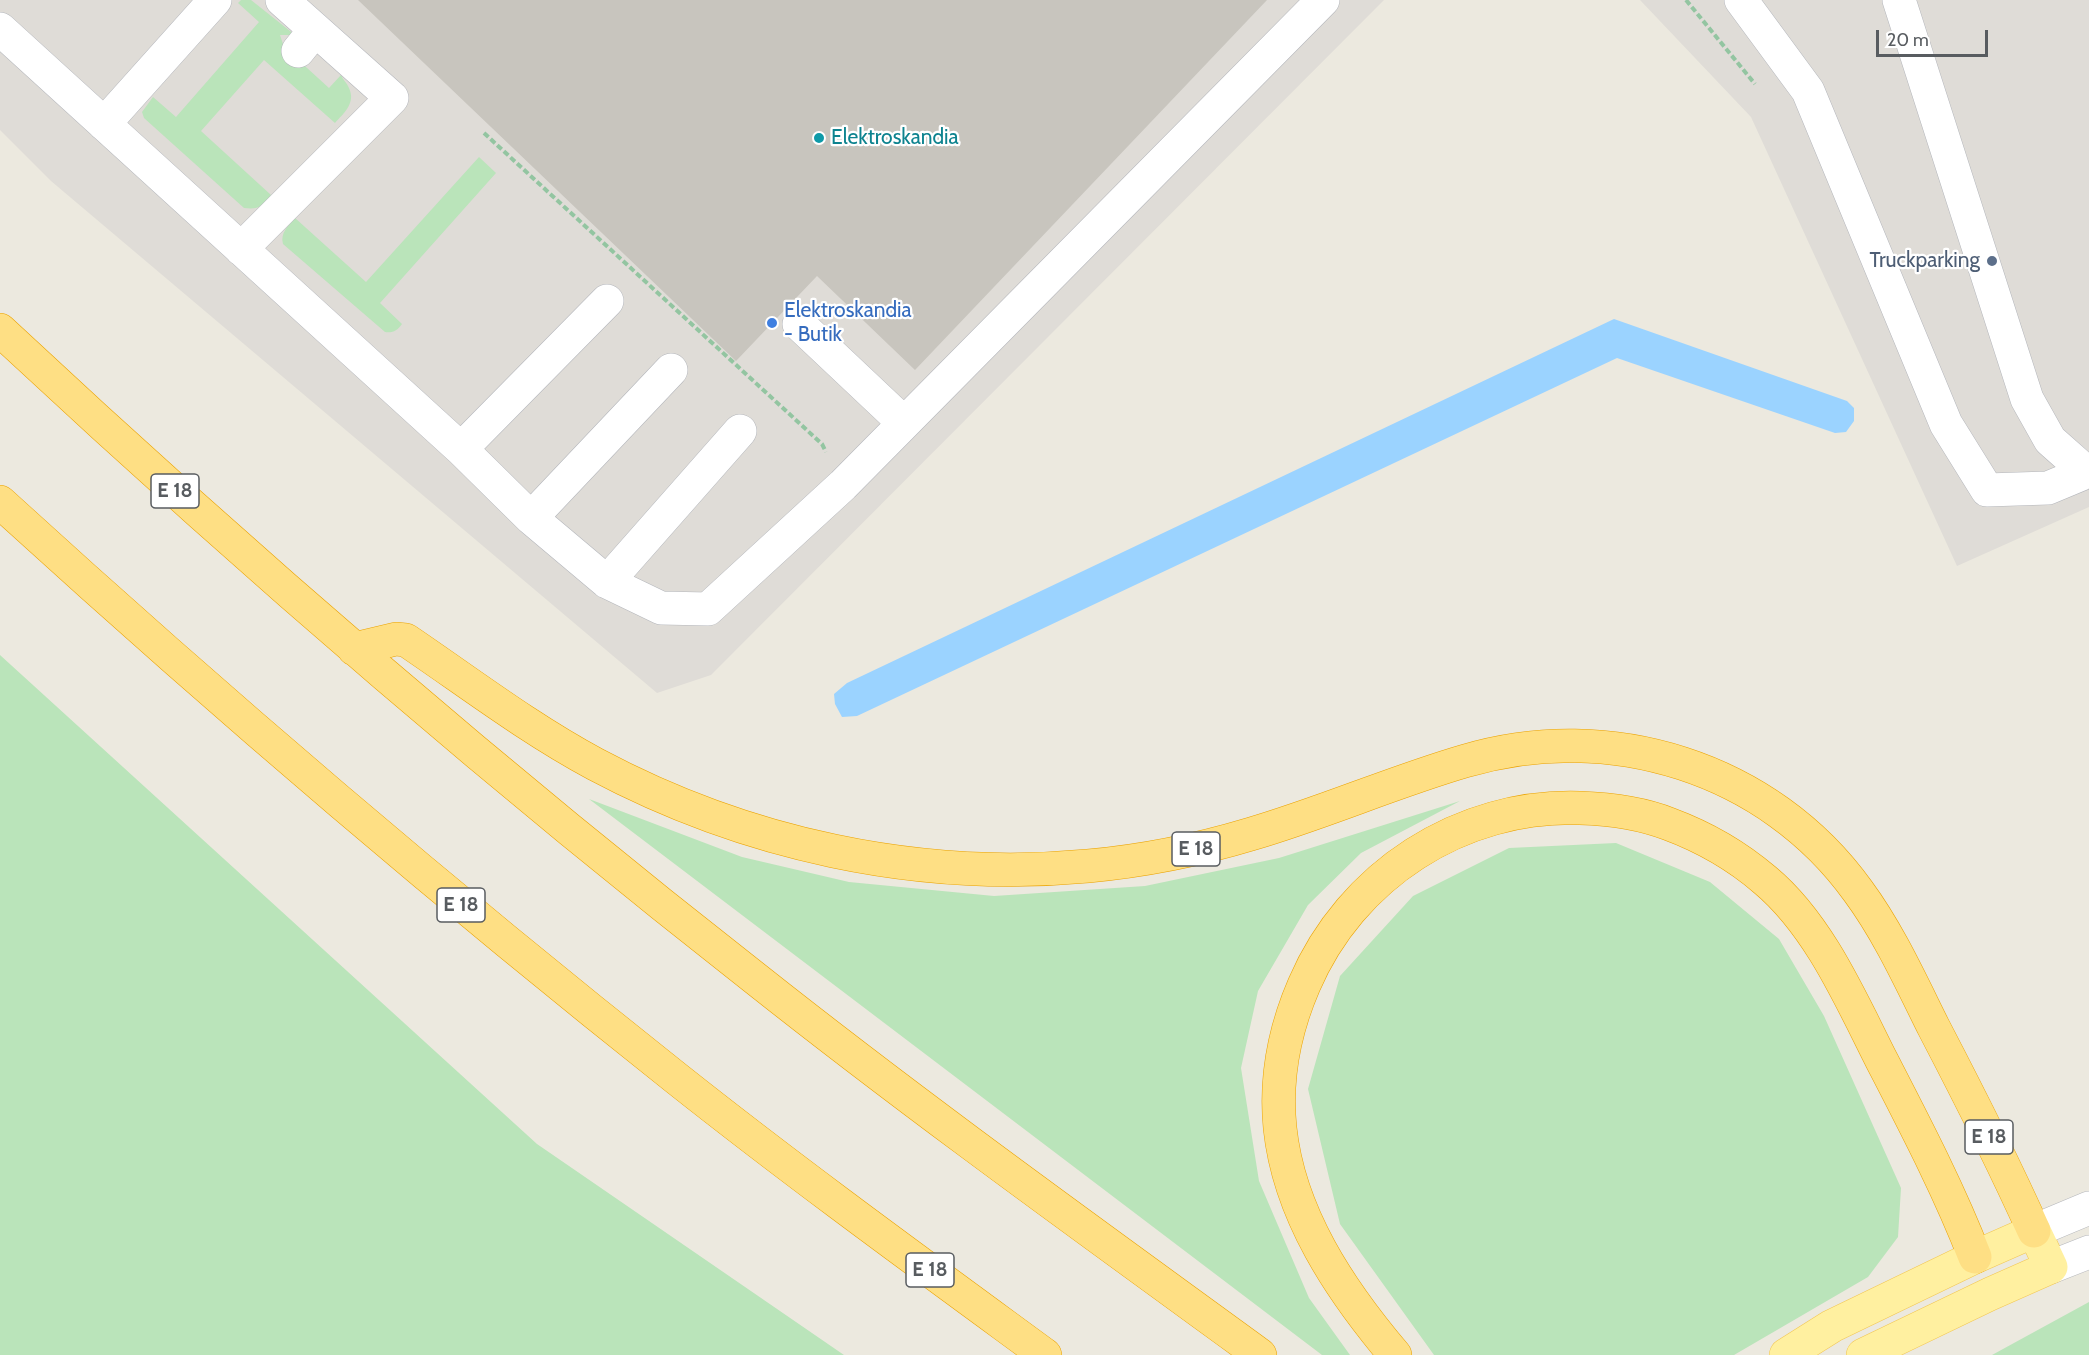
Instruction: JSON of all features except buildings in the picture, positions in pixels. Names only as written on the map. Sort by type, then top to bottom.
[{"type":"highway","name":"E 18","points":[[0,330],[240,550],[581,840],[756,980],[944,1123],[1260,1355]]},
{"type":"highway","name":"E 18","points":[[0,502],[118,610],[327,793],[501,938],[678,1080],[815,1185],[1045,1355]]},
{"type":"highway","name":"E 18","points":[[354,649],[396,639],[406,640],[543,734],[642,788],[695,811],[749,830],[803,845],[859,857],[916,865],[1030,870],[1143,859],[1199,848],[1255,833],[1467,760],[1521,748],[1575,745],[1630,749],[1683,763],[1733,783],[1779,812],[1821,847],[1857,888],[1887,935],[2006,1169],[2034,1230]]},
{"type":"highway","points":[[1395,1355],[1343,1288],[1314,1238],[1291,1185],[1280,1127],[1280,1069],[1292,1012],[1315,958],[1348,910],[1390,869],[1440,838],[1494,817],[1552,807],[1610,809],[1668,823],[1720,847],[1768,882],[1807,925],[1838,974],[1910,1115],[1963,1226],[1975,1257]]},
{"type":"main road","points":[[1786,1355],[1832,1326],[2034,1230]]},
{"type":"main road","name":"E 18","points":[[2034,1230],[2051,1267]]},
{"type":"main road","points":[[1975,1257],[1990,1294]]},
{"type":"main road","points":[[1863,1355],[2051,1267]]},
{"type":"street","points":[[104,124],[215,0]]},
{"type":"street","points":[[241,249],[392,98],[306,40],[282,0]]},
{"type":"street","points":[[0,29],[461,449],[531,518],[607,582],[661,608],[708,609],[843,485],[1323,0]]},
{"type":"street","points":[[1741,0],[1808,91],[1946,423],[1987,490],[2048,488],[2088,472],[2050,440],[2027,399],[1899,0]]},
{"type":"street","points":[[461,449],[607,301]]},
{"type":"street","points":[[799,324],[904,423]]},
{"type":"street","points":[[531,518],[671,370]]},
{"type":"street","points":[[607,582],[740,430]]},
{"type":"street","points":[[2034,1230],[2089,1208]]},
{"type":"street","points":[[2051,1267],[2089,1252]]},
{"type":"path","points":[[484,133],[822,444],[843,485]]},
{"type":"shaded area","points":[[0,0],[1384,0],[711,675],[657,693],[51,181],[0,130]]},
{"type":"shaded area","points":[[1640,0],[2089,0],[2089,507],[1957,566],[1751,117]]},
{"type":"green space","points":[[241,0],[251,0],[295,35],[280,35],[284,47],[329,88],[341,75],[351,93],[348,107],[335,123],[264,60],[201,131],[271,195],[257,208],[244,208],[144,118],[142,112],[153,97],[176,117],[259,22],[238,3]]},
{"type":"green space","points":[[479,157],[496,173],[380,303],[402,324],[395,331],[385,332],[283,244],[284,233],[295,218],[366,282]]},
{"type":"green space","points":[[0,655],[537,1144],[844,1355],[0,1355]]},
{"type":"green space","points":[[589,799],[742,857],[849,882],[994,896],[1145,886],[1279,858],[1460,801],[1361,853],[1308,905],[1258,991],[1241,1068],[1259,1181],[1309,1298],[1350,1355],[1322,1355]]},
{"type":"green space","points":[[1616,843],[1710,882],[1779,939],[1824,1016],[1901,1188],[1898,1237],[1868,1277],[1734,1355],[1434,1355],[1340,1224],[1308,1089],[1340,976],[1413,896],[1509,848]]},
{"type":"green space","points":[[2089,1302],[2089,1355],[1992,1355]]},
{"type":"water","points":[[1614,319],[1847,401],[1854,408],[1854,421],[1846,432],[1835,433],[1617,358],[857,716],[842,717],[835,704],[834,694],[847,683]]},
{"type":"place","name":"Elektroskandia","points":[[819,138]]},
{"type":"place","name":"Truckparking","points":[[1992,261]]},
{"type":"place","name":"Elektroskandia - Butik","points":[[772,323]]}]
